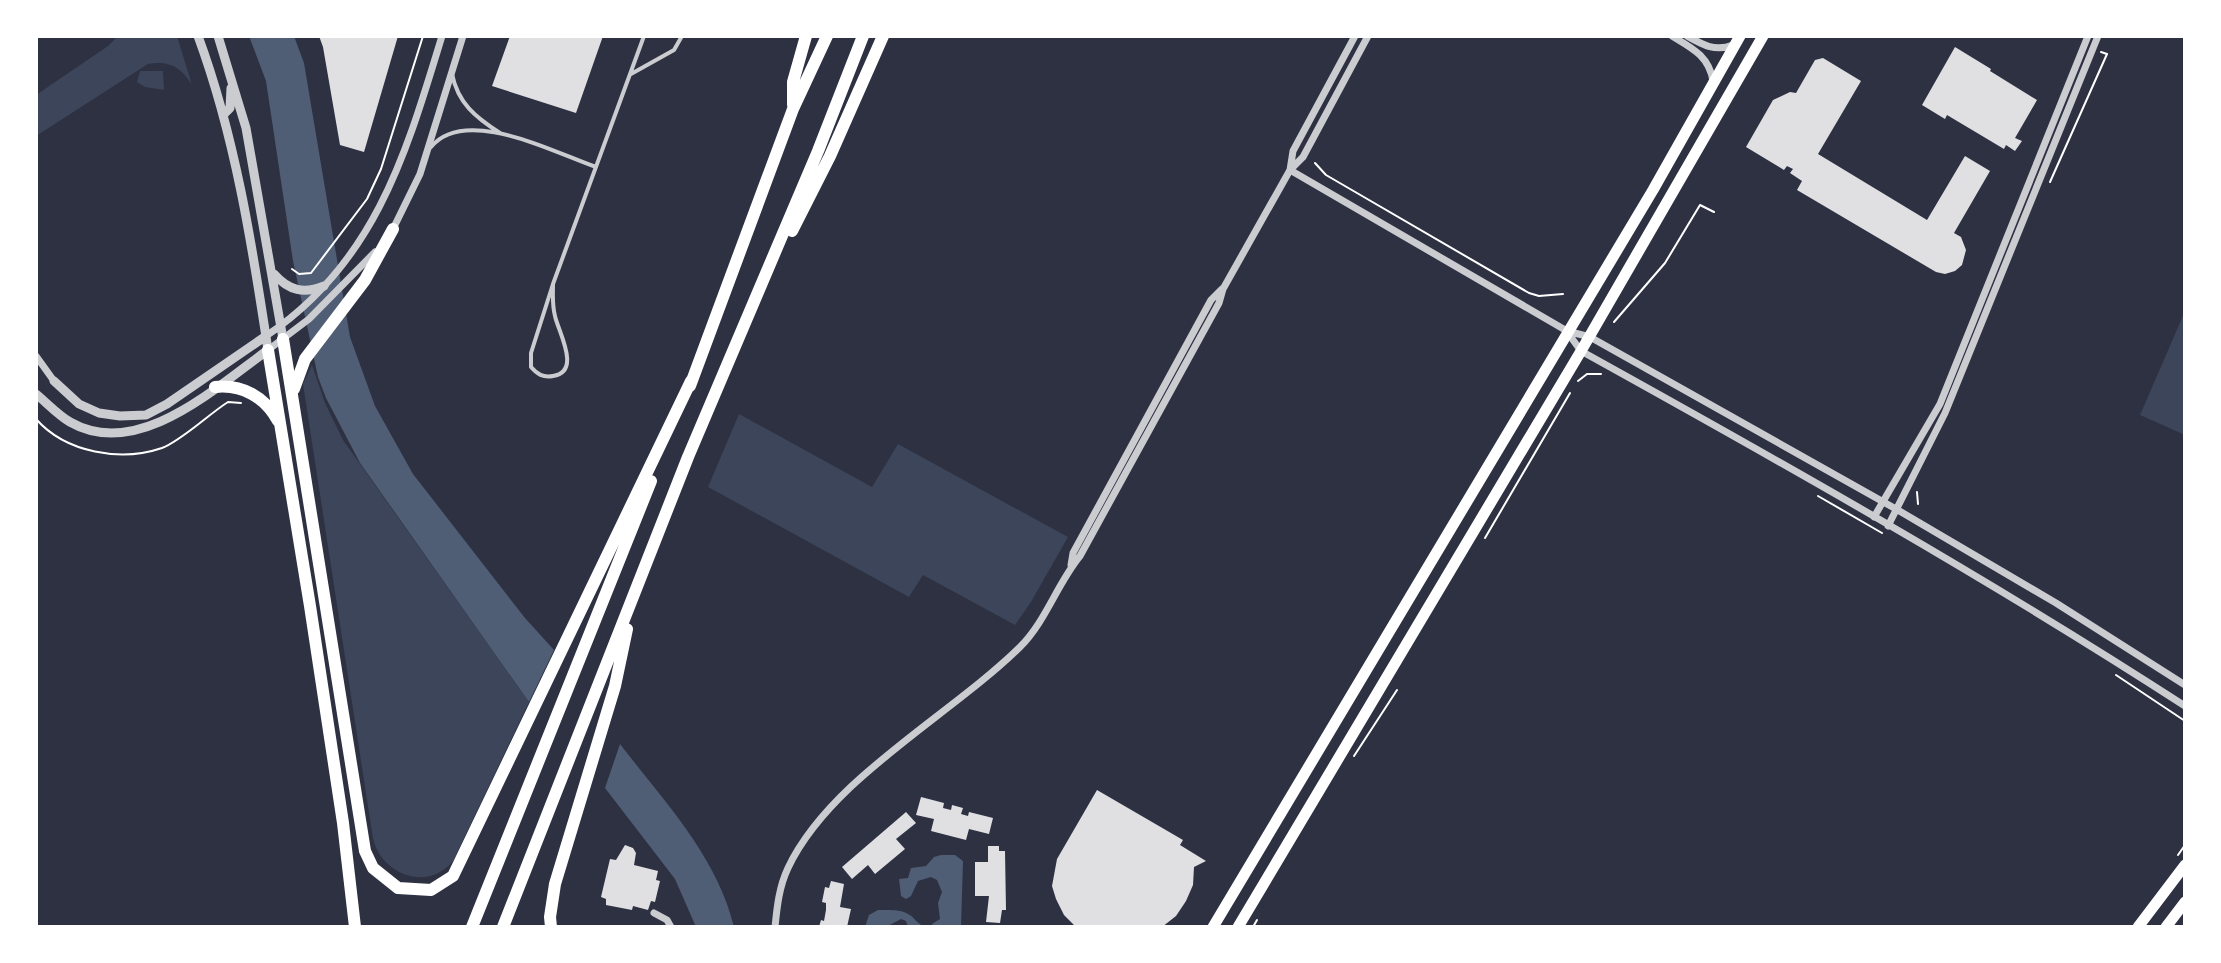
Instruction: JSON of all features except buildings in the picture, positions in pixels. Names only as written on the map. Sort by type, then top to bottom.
[{"type":"highway","points":[[793,109],[793,82],[806,36]]},
{"type":"highway","points":[[472,927],[691,381],[793,109],[827,36]]},
{"type":"highway","points":[[503,927],[633,596],[863,36]]},
{"type":"highway","points":[[740,334],[830,156],[883,36]]},
{"type":"highway","points":[[292,395],[305,359],[351,299],[393,229]]},
{"type":"highway","points":[[282,332],[365,851],[373,868],[398,888],[431,890],[453,876],[691,381]]},
{"type":"highway","points":[[267,343],[343,823],[355,927]]},
{"type":"highway","points":[[215,387],[244,389],[270,407],[281,427]]},
{"type":"highway","points":[[551,927],[555,884],[615,686],[633,596]]},
{"type":"main road","points":[[1238,927],[1590,337],[1763,36]]},
{"type":"main road","points":[[1213,927],[1653,190],[1737,40]]},
{"type":"main road","points":[[2138,927],[2185,865]]},
{"type":"main road","points":[[2166,927],[2185,902]]},
{"type":"street","points":[[198,36],[224,114],[267,343]]},
{"type":"street","points":[[218,36],[246,128],[282,332]]},
{"type":"street","points":[[36,356],[54,381],[79,404],[99,413],[146,415],[282,332],[344,262],[375,216],[397,174],[442,36]]},
{"type":"street","points":[[36,394],[71,423],[104,432],[134,431],[178,413],[282,332],[299,328],[368,261],[393,229],[420,174],[463,36]]},
{"type":"street","points":[[1290,170],[1293,151],[1355,36]]},
{"type":"street","points":[[775,927],[779,895],[788,869],[819,818],[867,774],[996,670],[1044,617],[1219,303],[1223,289],[1290,170],[1303,157],[1368,36]]},
{"type":"street","points":[[1672,36],[1704,56],[1709,63],[1713,83]]},
{"type":"street","points":[[1687,36],[1710,48],[1723,49],[1737,40]]},
{"type":"street","points":[[1874,517],[1940,404],[2088,36]]},
{"type":"street","points":[[1888,526],[1956,387],[2098,36]]},
{"type":"street","points":[[224,114],[232,100],[230,71]]},
{"type":"street","points":[[1290,170],[1567,331],[1590,337],[1883,501],[2056,603],[2185,685]]},
{"type":"street","points":[[272,272],[294,290],[312,291],[324,286]]},
{"type":"street","points":[[1567,331],[1581,351],[2048,618],[2185,706]]},
{"type":"street","points":[[1816,483],[1824,468]]},
{"type":"street","points":[[654,913],[667,920],[671,927]]},
{"type":"lane","points":[[553,284],[553,310],[568,357],[564,370],[550,377],[535,372],[530,361],[553,284],[644,36]]},
{"type":"lane","points":[[629,75],[674,50],[682,36]]},
{"type":"lane","points":[[452,74],[463,104],[502,134]]},
{"type":"lane","points":[[428,151],[436,140],[466,129],[502,134],[596,167]]},
{"type":"path","points":[[292,269],[299,274],[311,273],[367,199],[381,169],[423,36]]},
{"type":"path","points":[[1315,163],[1326,175],[1529,293],[1539,296],[1563,294]]},
{"type":"path","points":[[1614,322],[1665,263],[1700,205],[1714,212]]},
{"type":"path","points":[[1485,538],[1577,382],[1587,374]]},
{"type":"path","points":[[2109,670],[2185,721]]},
{"type":"shaded area","points":[[118,36],[177,36],[192,85],[174,66],[148,64],[36,136],[36,95]]},
{"type":"shaded area","points":[[249,36],[294,36],[304,63],[350,337],[375,406],[413,474],[525,618],[554,650],[529,702],[360,463],[326,398],[318,377],[293,261],[266,81]]},
{"type":"shaded area","points":[[140,71],[163,71],[164,90],[145,87],[137,82]]},
{"type":"shaded area","points":[[2185,311],[2185,435],[2140,415]]},
{"type":"shaded area","points":[[312,365],[325,403],[343,440],[529,702],[453,861],[431,876],[407,875],[396,870],[378,852],[373,839],[303,384]]},
{"type":"shaded area","points":[[739,414],[872,487],[898,444],[1068,537],[1015,625],[923,575],[909,597],[708,487]]},
{"type":"shaded area","points":[[620,744],[702,853],[726,901],[734,927],[696,927],[675,879],[605,788]]},
{"type":"shaded area","points":[[955,855],[963,861],[961,927],[933,927],[932,924],[940,919],[938,903],[942,892],[937,880],[931,877],[918,881],[911,896],[906,899],[901,896],[899,879],[908,878],[911,868],[926,866],[934,857]]},
{"type":"shaded area","points":[[878,910],[905,912],[926,927],[908,927],[906,921],[901,919],[886,927],[865,927],[869,915]]}]
